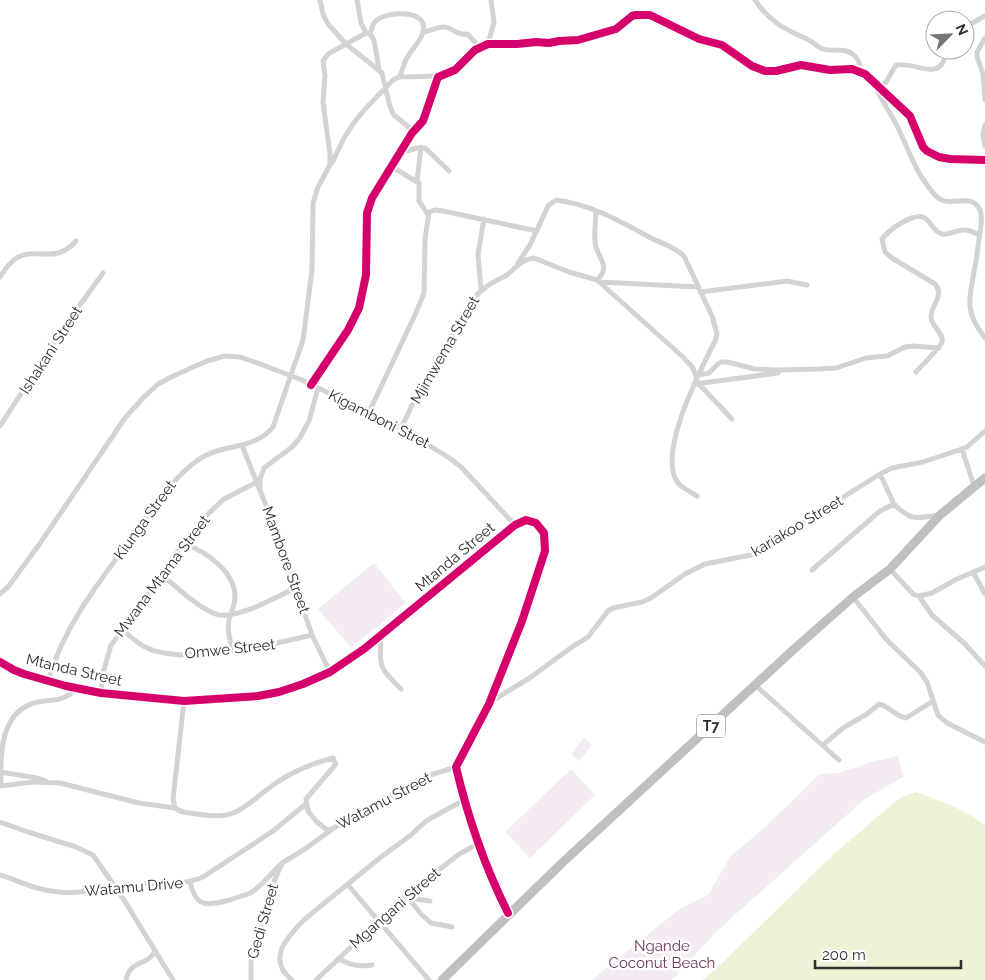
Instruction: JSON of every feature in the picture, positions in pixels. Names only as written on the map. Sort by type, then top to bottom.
[{"type":"highway","name":"T7","points":[[442,980],[508,913],[754,685],[852,597],[890,569],[940,515],[985,478]]},
{"type":"street","points":[[320,0],[323,14],[328,24],[346,44],[379,69],[383,75],[393,114],[413,131]]},
{"type":"street","points":[[357,0],[361,23],[374,40],[379,69]]},
{"type":"street","points":[[488,44],[494,22],[491,0]]},
{"type":"street","points":[[755,0],[767,15],[782,28],[807,39],[824,50],[842,50],[853,55],[859,62],[859,71]]},
{"type":"street","points":[[330,165],[323,102],[325,76],[322,61],[328,54],[368,34],[376,20],[384,16],[399,14],[418,16],[422,21],[423,32],[406,59],[404,69],[399,77]]},
{"type":"street","points":[[399,77],[440,76],[455,70],[480,46],[488,44],[536,42],[550,44],[558,41],[578,40],[616,29],[632,16],[650,15],[699,39],[726,46],[752,66],[765,71],[776,71],[799,65],[830,70],[852,69],[859,71],[910,116],[919,139],[927,151],[939,157],[950,159],[985,160]]},
{"type":"street","points":[[423,32],[439,27],[448,28],[460,35],[467,34],[480,46]]},
{"type":"street","points":[[985,38],[977,52],[985,100]]},
{"type":"street","points":[[880,88],[896,65],[910,65],[933,70],[944,60]]},
{"type":"street","points":[[312,385],[348,330],[359,308],[366,275],[367,213],[374,193],[413,131],[423,121],[435,83],[440,76]]},
{"type":"street","name":"Kiunga Street","points":[[48,681],[60,647],[77,614],[175,478],[211,452],[243,446],[268,434],[277,419],[303,340],[308,315],[312,270],[313,204],[320,182],[353,124],[393,80],[399,77]]},
{"type":"street","points":[[872,81],[895,121],[919,174],[935,195],[946,202],[972,202],[979,208],[982,215],[969,302],[972,317],[985,338]]},
{"type":"street","points":[[985,125],[983,131],[985,146]]},
{"type":"street","points":[[400,153],[422,147],[426,148],[449,171]]},
{"type":"street","points":[[422,147],[417,180],[420,188],[419,201],[428,215]]},
{"type":"street","points":[[392,167],[417,180]]},
{"type":"street","name":"Mjimwema Street","points":[[401,428],[417,395],[462,316],[481,289],[506,275],[518,263],[537,231],[548,206],[556,200],[574,202],[596,211]]},
{"type":"street","points":[[369,412],[416,315],[424,293],[425,239],[429,212],[435,210],[537,231]]},
{"type":"street","points":[[598,281],[604,267],[595,241],[596,211],[680,252],[687,262],[712,316],[717,334],[677,426],[674,453],[674,474],[678,483],[696,496]]},
{"type":"street","points":[[916,372],[938,348],[942,340],[942,335],[933,324],[931,315],[939,288],[892,258],[886,252],[882,239],[894,227],[915,216],[920,216],[930,222],[936,231],[941,234],[965,230],[979,235]]},
{"type":"street","points":[[481,289],[478,254],[484,219]]},
{"type":"street","points":[[0,277],[13,260],[18,257],[31,254],[57,254],[65,251],[76,241]]},
{"type":"street","points":[[518,263],[534,258],[598,281],[699,290],[787,281],[807,285]]},
{"type":"street","name":"Ishakani Street","points":[[0,426],[69,320],[103,274]]},
{"type":"street","points":[[598,281],[683,356],[693,368],[697,380],[732,420]]},
{"type":"street","points":[[697,380],[836,368],[866,358],[892,355],[905,347],[938,348]]},
{"type":"street","name":"Kigamboni Stret","points":[[0,594],[8,587],[41,542],[125,418],[143,398],[158,384],[207,361],[226,356],[248,360],[312,385],[401,428],[441,452],[456,464],[515,525]]},
{"type":"street","points":[[697,380],[709,373],[718,363],[727,362],[755,369],[801,370]]},
{"type":"street","points":[[260,491],[260,479],[264,468],[296,444],[309,421],[318,388]]},
{"type":"street","name":"kariakoo Street","points":[[489,704],[532,677],[567,650],[588,638],[608,611],[613,608],[642,602],[651,598],[685,574],[705,564],[751,555],[880,474],[897,467],[923,462],[967,447],[985,431]]},
{"type":"street","name":"Mambore Street","points":[[243,448],[312,635],[330,672]]},
{"type":"street","points":[[962,449],[974,486]]},
{"type":"street","points":[[880,474],[894,504],[906,516],[913,518],[940,515]]},
{"type":"street","name":"Mwana Mtama Street","points":[[101,693],[107,654],[115,639],[182,543],[224,499],[257,482]]},
{"type":"street","points":[[812,570],[880,511],[894,504]]},
{"type":"street","name":"Mtanda Street","points":[[0,662],[14,670],[48,681],[101,693],[184,701],[258,696],[279,692],[330,672],[381,636],[515,525],[526,520],[536,523],[544,533],[545,551],[522,621],[489,704],[456,767]]},
{"type":"street","points":[[182,543],[206,554],[222,569],[235,591],[228,633],[233,651]]},
{"type":"street","points":[[890,569],[913,594],[919,596],[932,593],[985,567]]},
{"type":"street","points":[[973,572],[985,594]]},
{"type":"street","points":[[161,574],[203,608],[218,615],[231,615],[252,608],[296,588]]},
{"type":"street","points":[[919,596],[932,615],[965,644],[985,666]]},
{"type":"street","points":[[852,597],[886,639],[921,673],[927,682],[938,715],[985,742]]},
{"type":"street","name":"Omwe Street","points":[[123,630],[145,648],[170,654],[233,651],[274,645],[312,635]]},
{"type":"street","points":[[381,636],[381,667],[401,689]]},
{"type":"street","points":[[754,685],[839,760]]},
{"type":"street","points":[[77,688],[65,698],[30,704],[13,715],[4,740],[0,786],[48,782],[60,783],[139,803],[175,808],[182,812],[225,816],[244,808],[281,780],[300,770],[333,758],[336,764],[308,795],[306,804]]},
{"type":"street","points":[[175,808],[174,788],[184,701]]},
{"type":"street","points":[[823,745],[843,728],[867,714],[879,704],[900,717],[906,718],[932,701]]},
{"type":"street","points":[[456,767],[464,800],[485,863],[508,913]]},
{"type":"street","name":"Watamu Street","points":[[306,804],[308,811],[316,821],[326,830],[332,829],[424,777],[456,767]]},
{"type":"street","points":[[0,772],[37,778],[48,782]]},
{"type":"street","points":[[292,980],[282,969],[280,956],[286,941],[304,919],[426,821],[464,800]]},
{"type":"street","name":"Watamu Drive","points":[[0,875],[40,889],[59,892],[95,891],[140,884],[190,882],[203,877],[238,852],[255,844],[306,804]]},
{"type":"street","points":[[0,822],[93,855],[116,887],[173,980]]},
{"type":"street","name":"Gedi Street","points":[[251,980],[251,957],[268,893],[282,863],[332,829]]},
{"type":"street","name":"Mgangani Street","points":[[316,980],[378,920],[453,859],[479,843]]},
{"type":"street","points":[[190,882],[197,899],[203,904],[209,904],[245,895],[260,886],[282,863]]},
{"type":"street","points":[[348,885],[430,980]]},
{"type":"street","points":[[260,886],[268,893]]},
{"type":"street","points":[[407,897],[430,901]]},
{"type":"street","points":[[407,897],[431,923],[452,927]]},
{"type":"street","points":[[126,980],[131,968],[150,958],[155,951]]},
{"type":"street","points":[[339,958],[359,966],[372,965]]},
{"type":"green space","points":[[374,563],[406,603],[351,648],[318,609]]},
{"type":"green space","points":[[584,737],[592,745],[579,761],[571,754]]},
{"type":"green space","name":"Ngande Coconut Beach","points":[[898,756],[903,777],[865,799],[717,931],[672,980],[592,980],[679,909],[708,895],[730,857],[766,826],[820,774],[839,773],[871,762]]},
{"type":"green space","points":[[571,769],[595,795],[530,858],[505,832]]},
{"type":"shaded area","points":[[916,792],[961,810],[985,826],[985,980],[703,980],[834,854],[901,797]]},
{"type":"cycle path","points":[[311,385],[348,330],[359,308],[366,275],[367,213],[372,198],[412,133],[423,121],[438,77],[455,70],[475,50],[488,44],[549,43],[578,40],[616,29],[632,16],[650,15],[699,39],[722,45],[752,66],[765,71],[776,71],[801,65],[830,70],[852,69],[865,74],[910,116],[923,147],[927,151],[939,157],[950,159],[985,160]]},
{"type":"cycle path","points":[[0,662],[24,674],[66,686],[101,693],[184,701],[258,696],[279,692],[330,672],[364,649],[515,525],[526,520],[536,523],[544,533],[545,551],[522,621],[489,704],[456,767],[478,842],[508,913]]}]
